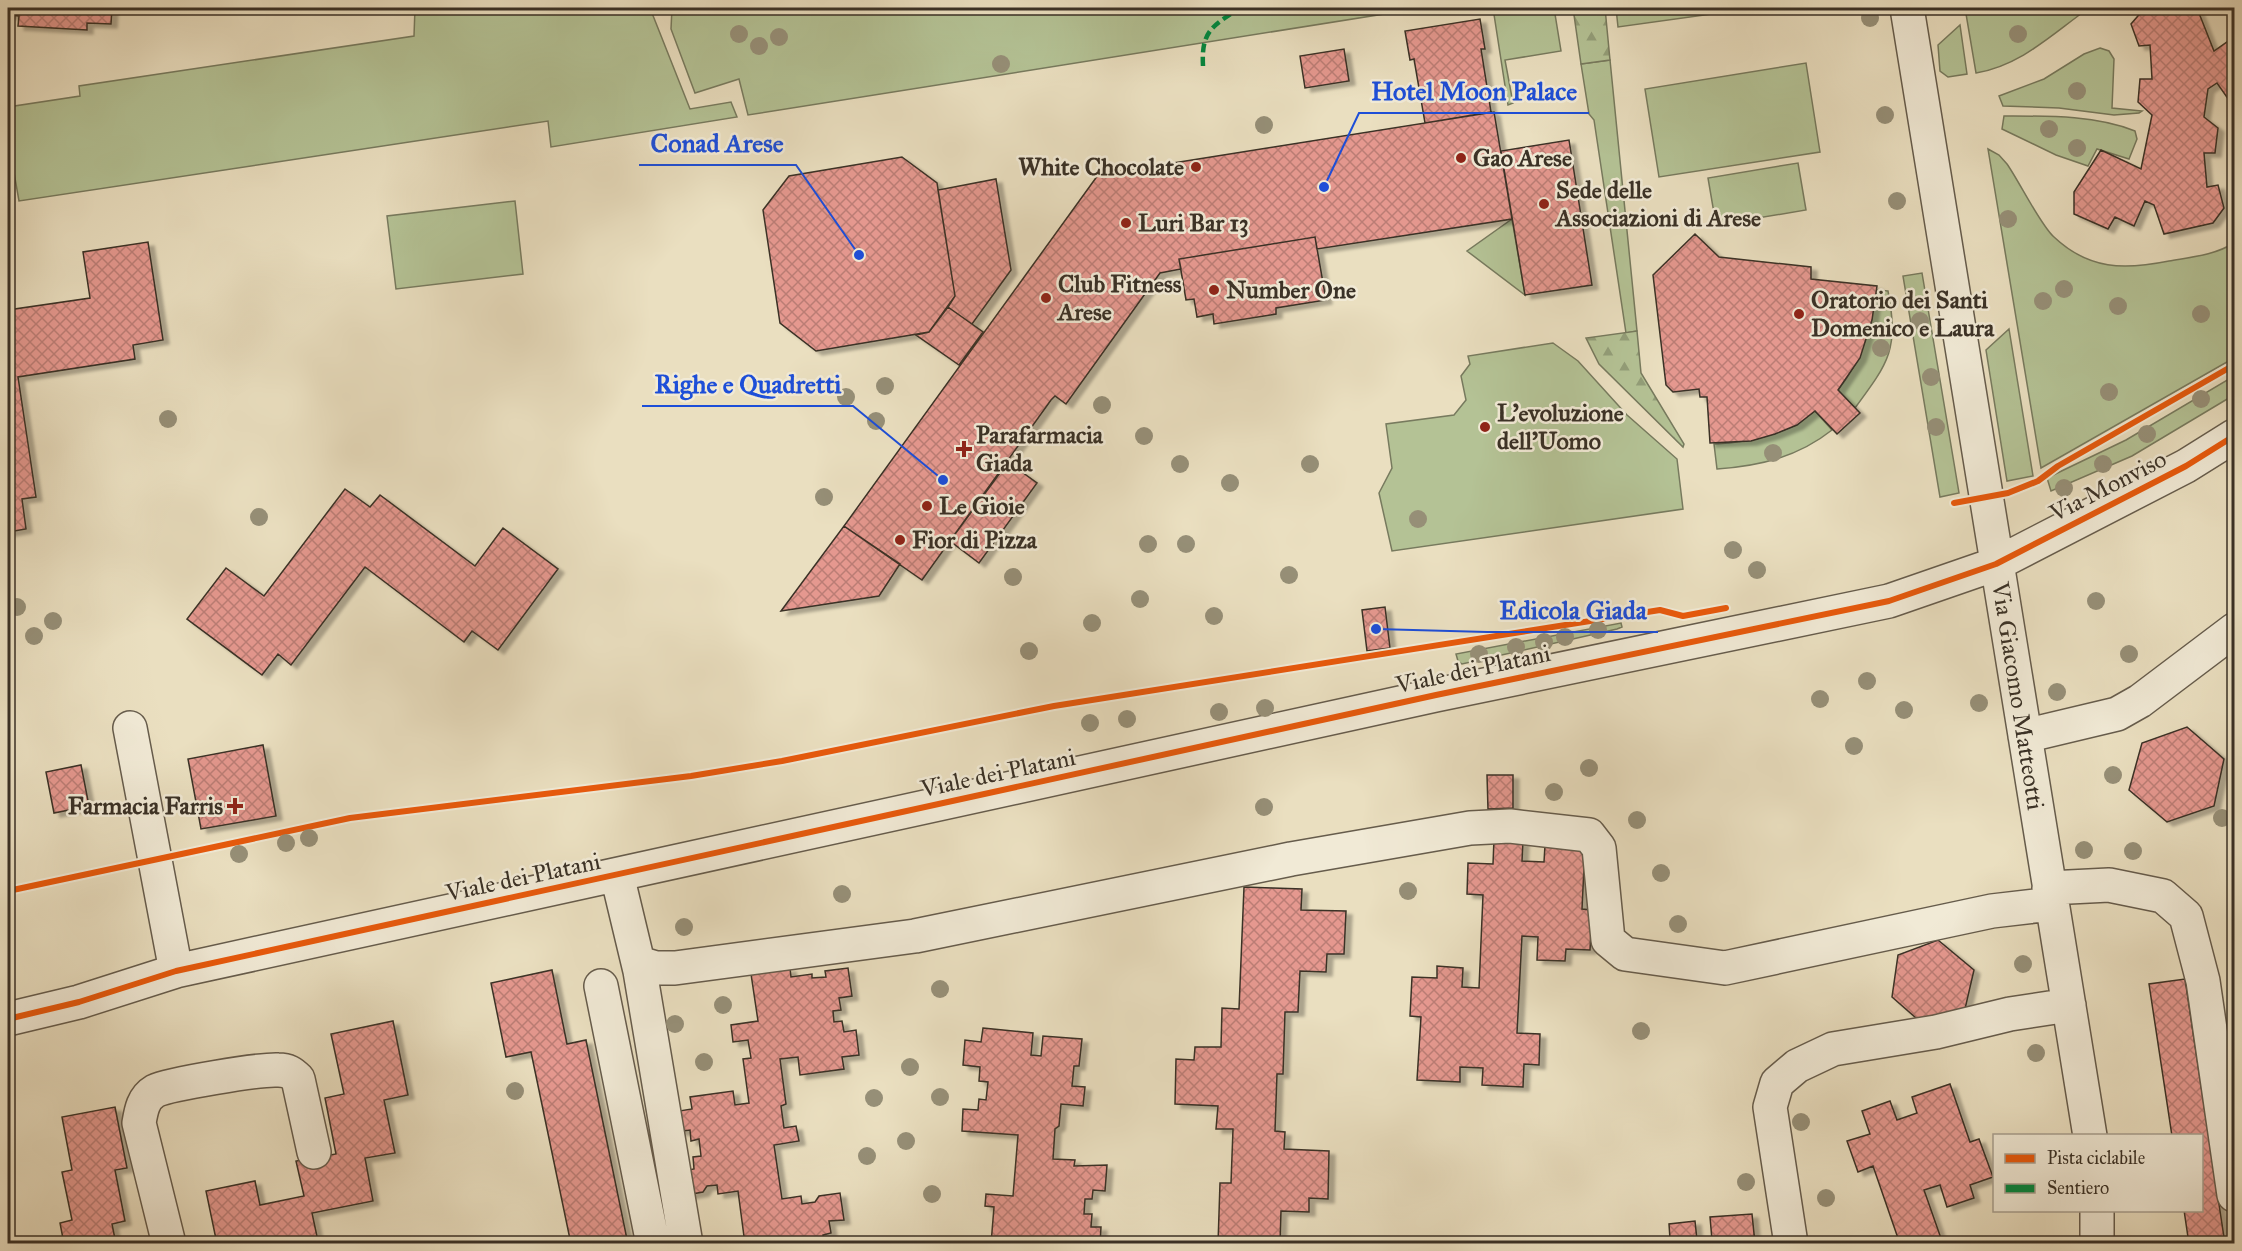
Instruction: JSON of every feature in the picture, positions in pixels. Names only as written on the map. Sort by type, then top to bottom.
[{"type":"street","name":"Via Giacomo Matteotti","points":[[1907,8],[2090,1134]]},
{"type":"street","name":"Via Monviso","points":[[1996,564],[2186,466],[2235,436]]},
{"type":"street","name":"Viale dei Platani","points":[[8,1019],[79,1002],[176,971],[1471,687],[1839,613],[1946,584],[1996,564]]},
{"type":"street","points":[[2025,735],[2117,714],[2140,701],[2207,648],[2235,630]]},
{"type":"street","points":[[130,728],[176,971]]},
{"type":"street","points":[[639,963],[656,968],[675,968],[915,936],[1292,859],[1470,828],[1510,826],[1589,835],[1599,848],[1608,940],[1625,954],[1725,968],[2109,885],[2163,897],[2186,916],[2203,981],[2235,1195]]},
{"type":"street","points":[[617,875],[639,963],[686,1244]]},
{"type":"street","points":[[601,986],[653,1244]]},
{"type":"street","points":[[1791,1244],[1770,1107],[1777,1083],[1797,1066],[1833,1049],[1936,1032],[2010,1014],[2068,1005]]},
{"type":"street","points":[[169,1244],[139,1124],[142,1105],[153,1092],[277,1069],[289,1071],[298,1079],[314,1152]]},
{"type":"street","points":[[2097,1212],[2097,1244]]},
{"type":"green space","points":[[415,8],[650,8],[690,109],[731,102],[737,117],[551,147],[548,121],[19,201],[8,139],[8,107],[80,96],[79,86],[414,36]]},
{"type":"green space","points":[[672,8],[1422,8],[748,115],[739,79],[695,93],[671,29]]},
{"type":"green space","points":[[1493,8],[1554,8],[1561,51],[1505,60],[1513,103],[1508,105]]},
{"type":"green space","points":[[1573,8],[1605,8],[1610,60],[1581,64]]},
{"type":"green space","points":[[1616,8],[1755,8],[1618,27]]},
{"type":"green space","points":[[1965,8],[2089,8],[2022,56],[1993,69],[1976,73]]},
{"type":"green space","points":[[1960,25],[1967,74],[1948,77],[1940,71],[1938,45]]},
{"type":"green space","points":[[2100,48],[2109,51],[2114,59],[2112,108],[2142,111],[2139,113],[2114,115],[2059,108],[2003,106],[1999,96],[2044,79],[2084,54]]},
{"type":"green space","points":[[1610,60],[1637,331],[1626,333],[1594,120],[1589,114],[1581,64]]},
{"type":"green space","points":[[1806,63],[1820,152],[1659,177],[1645,89]]},
{"type":"green space","points":[[2004,116],[2087,119],[2135,131],[2137,139],[2129,159],[2097,149],[2088,166],[2056,155],[2002,129]]},
{"type":"green space","points":[[1988,149],[1999,155],[2007,164],[2054,237],[2080,256],[2108,265],[2137,266],[2195,257],[2234,243],[2234,358],[2041,468]]},
{"type":"green space","points":[[1798,163],[1806,210],[1716,225],[1708,178]]},
{"type":"green space","points":[[515,201],[523,274],[396,289],[387,216]]},
{"type":"green space","points":[[1512,219],[1525,295],[1467,251]]},
{"type":"green space","points":[[1922,273],[1959,493],[1940,497],[1903,276]]},
{"type":"green space","points":[[1875,290],[1888,291],[1892,327],[1891,341],[1883,366],[1855,408],[1838,390],[1860,355],[1871,317]]},
{"type":"green space","points":[[2009,329],[2033,476],[2007,481],[1986,350]]},
{"type":"green space","points":[[1637,331],[1641,373],[1684,444],[1683,447],[1599,364],[1586,338]]},
{"type":"green space","points":[[1553,343],[1578,361],[1627,415],[1677,459],[1683,509],[1392,551],[1379,493],[1392,468],[1386,424],[1454,415],[1466,400],[1461,376],[1470,364],[1468,356]]},
{"type":"green space","points":[[2234,376],[2234,395],[2132,456],[2051,491],[2047,478],[2126,440]]},
{"type":"green space","points":[[1815,411],[1832,430],[1806,447],[1763,462],[1717,469],[1714,444],[1767,436],[1791,426]]},
{"type":"green space","points":[[1621,623],[1622,627],[1617,629],[1462,664],[1458,661],[1456,654]]},
{"type":"building","points":[[8,8],[112,8],[111,24],[87,23],[87,30],[18,26],[19,16],[8,15]]},
{"type":"building","points":[[2197,8],[2214,51],[2234,37],[2234,101],[2231,103],[2217,83],[2208,89],[2204,117],[2218,128],[2215,153],[2204,153],[2207,187],[2218,185],[2224,208],[2213,223],[2164,234],[2154,205],[2145,201],[2134,226],[2115,217],[2108,229],[2074,214],[2074,192],[2101,150],[2141,169],[2152,115],[2138,102],[2140,79],[2152,79],[2150,45],[2139,46],[2131,24],[2144,9]]},
{"type":"building","points":[[1480,19],[1485,49],[1481,49],[1491,112],[1425,123],[1414,59],[1410,60],[1405,31]]},
{"type":"building","points":[[1344,49],[1349,81],[1305,88],[1300,56]]},
{"type":"building","points":[[1494,112],[1512,219],[1317,249],[1315,237],[1179,259],[1181,269],[1160,273],[1066,404],[1055,396],[1051,400],[922,580],[844,526],[1098,175]]},
{"type":"building","name":"Sede delle Associazioni di Arese","points":[[1569,140],[1592,285],[1525,295],[1501,151]]},
{"type":"building","points":[[902,157],[937,183],[955,296],[929,332],[816,351],[780,323],[763,210],[789,176]]},
{"type":"building","points":[[996,179],[1011,270],[972,324],[948,307],[955,296],[938,190]]},
{"type":"building","points":[[1695,234],[1719,257],[1811,267],[1811,279],[1877,286],[1872,320],[1860,358],[1838,390],[1860,413],[1837,434],[1815,411],[1797,425],[1775,434],[1751,441],[1710,443],[1707,397],[1700,397],[1699,389],[1673,392],[1666,385],[1653,275]]},
{"type":"building","points":[[1315,237],[1326,300],[1276,308],[1276,314],[1214,324],[1213,314],[1197,317],[1194,299],[1186,300],[1179,259]]},
{"type":"building","points":[[148,242],[163,340],[133,345],[135,359],[18,377],[36,497],[22,499],[26,529],[8,532],[8,310],[90,298],[83,252]]},
{"type":"building","points":[[948,307],[983,332],[959,365],[916,335],[929,332]]},
{"type":"building","points":[[1008,462],[1037,483],[979,563],[950,541]]},
{"type":"building","points":[[345,489],[370,507],[380,495],[475,566],[503,528],[558,569],[498,650],[472,631],[464,642],[365,567],[291,665],[278,654],[262,675],[187,619],[226,568],[264,596]]},
{"type":"building","points":[[844,526],[900,564],[879,596],[781,611]]},
{"type":"building","points":[[1385,607],[1390,648],[1367,651],[1362,610]]},
{"type":"building","points":[[2187,727],[2224,759],[2214,806],[2167,822],[2129,790],[2142,743]]},
{"type":"building","points":[[263,745],[276,816],[201,829],[188,759]]},
{"type":"building","points":[[81,765],[89,806],[54,813],[46,772]]},
{"type":"building","points":[[1487,775],[1513,775],[1513,808],[1488,809]]},
{"type":"building","points":[[1494,839],[1523,841],[1522,861],[1544,862],[1545,845],[1585,847],[1582,909],[1592,910],[1590,950],[1566,949],[1565,961],[1537,960],[1538,937],[1522,936],[1517,1033],[1540,1034],[1539,1065],[1524,1064],[1523,1087],[1482,1085],[1483,1068],[1460,1067],[1460,1082],[1417,1080],[1421,1017],[1410,1016],[1412,977],[1437,978],[1437,966],[1463,968],[1462,987],[1479,988],[1483,895],[1467,894],[1468,863],[1493,864]]},
{"type":"building","points":[[1244,887],[1302,889],[1301,910],[1346,911],[1344,954],[1327,954],[1326,972],[1300,971],[1298,1012],[1285,1012],[1283,1074],[1277,1074],[1275,1131],[1285,1132],[1284,1149],[1329,1151],[1328,1199],[1309,1198],[1309,1212],[1281,1211],[1280,1244],[1218,1244],[1220,1183],[1231,1183],[1233,1129],[1216,1129],[1218,1106],[1175,1104],[1176,1059],[1194,1060],[1195,1047],[1221,1047],[1222,1008],[1239,1009]]},
{"type":"building","points":[[1938,940],[1974,970],[1965,1009],[1924,1025],[1892,997],[1898,955]]},
{"type":"building","points":[[790,968],[791,977],[812,974],[812,978],[826,977],[825,971],[848,968],[852,996],[839,998],[841,1010],[833,1011],[834,1022],[842,1021],[844,1032],[856,1030],[859,1055],[842,1057],[844,1069],[800,1075],[798,1057],[780,1059],[786,1104],[781,1106],[784,1128],[796,1126],[799,1141],[774,1145],[782,1199],[801,1196],[802,1204],[815,1202],[819,1196],[840,1193],[844,1220],[829,1221],[831,1233],[823,1235],[825,1244],[745,1244],[738,1191],[718,1194],[717,1185],[707,1186],[703,1192],[686,1195],[683,1171],[694,1169],[693,1157],[701,1156],[699,1139],[691,1141],[690,1130],[676,1132],[673,1112],[692,1109],[690,1097],[733,1091],[735,1105],[749,1103],[743,1059],[751,1058],[748,1040],[733,1042],[731,1025],[758,1021],[751,974]]},
{"type":"building","points":[[552,970],[567,1044],[586,1040],[628,1244],[571,1244],[531,1052],[506,1057],[491,983]]},
{"type":"building","points":[[2185,979],[2225,1244],[2189,1244],[2184,1212],[2203,1212],[2203,1134],[2172,1134],[2149,984]]},
{"type":"building","points":[[393,1021],[408,1095],[384,1100],[395,1153],[365,1158],[373,1201],[312,1213],[318,1241],[259,1244],[259,1240],[217,1244],[206,1191],[255,1181],[260,1205],[304,1196],[296,1161],[336,1154],[325,1098],[344,1094],[331,1034]]},
{"type":"building","points":[[983,1028],[1033,1033],[1031,1055],[1041,1056],[1043,1036],[1082,1039],[1079,1066],[1074,1066],[1072,1086],[1085,1087],[1083,1106],[1061,1104],[1059,1126],[1055,1129],[1053,1159],[1075,1160],[1074,1166],[1107,1165],[1105,1191],[1093,1190],[1092,1199],[1085,1199],[1084,1214],[1092,1214],[1091,1227],[1101,1227],[1100,1244],[1041,1244],[1041,1239],[1025,1239],[1025,1244],[991,1244],[994,1207],[985,1206],[986,1194],[1013,1196],[1018,1135],[962,1131],[963,1109],[978,1110],[979,1099],[986,1100],[988,1082],[979,1081],[980,1067],[963,1065],[965,1040],[981,1042]]},
{"type":"building","points":[[1950,1084],[1970,1142],[1979,1139],[1993,1177],[1970,1185],[1974,1198],[1947,1207],[1940,1185],[1924,1190],[1943,1244],[1900,1244],[1873,1166],[1858,1172],[1847,1141],[1870,1134],[1862,1111],[1890,1101],[1897,1120],[1917,1113],[1912,1097]]},
{"type":"building","points":[[115,1107],[127,1168],[115,1170],[125,1221],[112,1224],[116,1244],[64,1244],[60,1223],[72,1220],[62,1172],[72,1170],[62,1117]]},
{"type":"building","points":[[1752,1214],[1755,1243],[1762,1244],[1648,1244],[1647,1240],[1670,1239],[1669,1224],[1695,1221],[1697,1240],[1712,1240],[1710,1217]]},
{"type":"marked path","points":[[1203,66],[1204,44],[1211,30],[1240,8]]},
{"type":"cycle path","points":[[1954,503],[2008,493],[2038,481],[2058,466],[2234,365]]},
{"type":"cycle path","points":[[8,1019],[79,1002],[176,971],[1436,695],[1889,601],[1996,564],[2186,466],[2234,436]]},
{"type":"cycle path","points":[[8,891],[350,818],[691,776],[782,761],[1054,706],[1660,610],[1683,616],[1726,608]]},
{"type":"place","name":"Gao Arese","points":[[1461,158]]},
{"type":"place","name":"White Chocolate","points":[[1196,167]]},
{"type":"place","name":"Hotel Moon Palace","points":[[1324,187]]},
{"type":"place","name":"Sede delle Associazioni di Arese","points":[[1544,204]]},
{"type":"place","name":"Luri Bar 13","points":[[1126,223]]},
{"type":"place","name":"Conad Arese","points":[[859,255]]},
{"type":"place","name":"Number One","points":[[1214,290]]},
{"type":"place","name":"Club Fitness Arese","points":[[1046,298]]},
{"type":"place","name":"Oratorio dei Santi Domenico e Laura","points":[[1799,314]]},
{"type":"place","name":"L'evoluzione dell'Uomo","points":[[1485,427]]},
{"type":"place","name":"Parafarmacia Giada","points":[[964,449]]},
{"type":"place","name":"Righe e Quadretti","points":[[943,480]]},
{"type":"place","name":"Le Gioie","points":[[927,506]]},
{"type":"place","name":"Fior di Pizza","points":[[900,540]]},
{"type":"place","name":"Edicola Giada","points":[[1376,629]]},
{"type":"place","name":"Farmacia Farris","points":[[235,806]]}]
